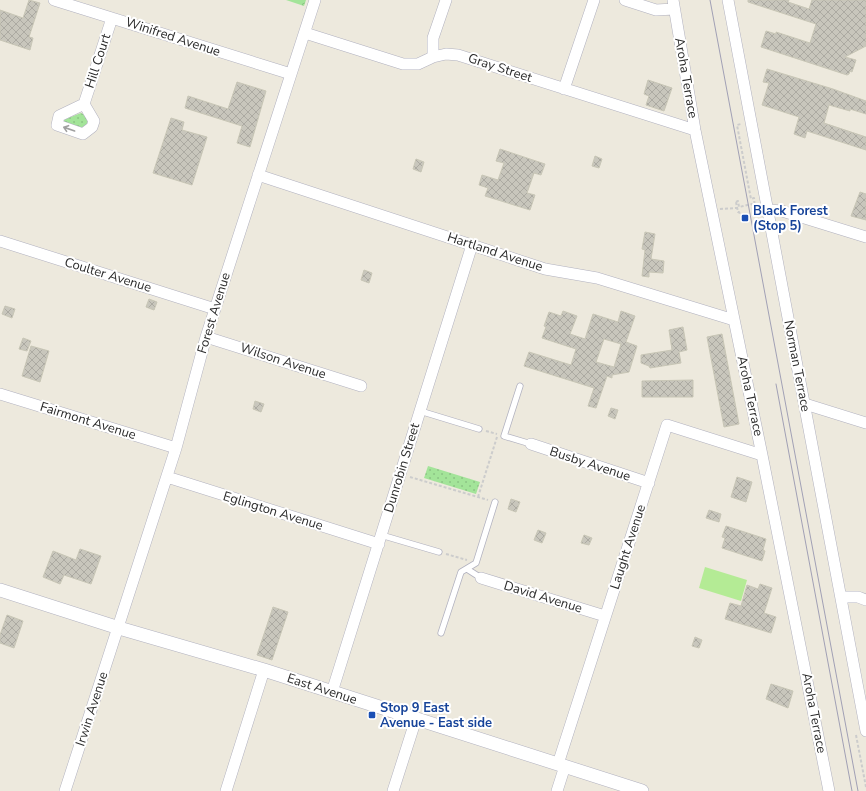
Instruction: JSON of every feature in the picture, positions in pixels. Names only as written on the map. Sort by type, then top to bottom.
[{"type":"street","name":"Winifred Avenue","points":[[54,0],[292,74]]},
{"type":"street","name":"Forest Avenue","points":[[119,628],[176,448],[206,337],[315,0]]},
{"type":"street","points":[[433,57],[433,38],[446,0]]},
{"type":"street","points":[[564,89],[594,0]]},
{"type":"street","points":[[625,0],[656,10],[673,4]]},
{"type":"street","name":"Norman Terrace","points":[[728,0],[866,731]]},
{"type":"street","name":"Aroha Terrace","points":[[673,4],[695,130],[829,791]]},
{"type":"street","name":"Hill Court","points":[[84,104],[112,18]]},
{"type":"street","name":"Gray Street","points":[[305,32],[403,64],[418,64],[433,57],[446,54],[458,55],[695,130]]},
{"type":"street","name":"Hartland Avenue","points":[[258,175],[545,269],[597,278],[734,320]]},
{"type":"street","points":[[768,210],[782,211],[866,237]]},
{"type":"street","name":"Coulter Avenue","points":[[0,241],[215,309]]},
{"type":"street","name":"Dunrobin Street","points":[[332,692],[472,245]]},
{"type":"street","name":"Wilson Avenue","points":[[206,337],[361,386]]},
{"type":"street","name":"Fairmont Avenue","points":[[0,394],[176,448]]},
{"type":"street","points":[[805,404],[866,422]]},
{"type":"street","name":"Laught Avenue","points":[[557,791],[561,765],[605,616],[668,425],[762,456]]},
{"type":"street","name":"Busby Avenue","points":[[531,444],[649,483]]},
{"type":"street","name":"Eglington Avenue","points":[[167,477],[380,540]]},
{"type":"street","name":"David Avenue","points":[[481,578],[605,616]]},
{"type":"street","name":"East Avenue","points":[[0,590],[119,628],[264,670],[642,791]]},
{"type":"street","points":[[841,598],[858,597],[866,600]]},
{"type":"street","name":"Irwin Avenue","points":[[65,791],[119,628]]},
{"type":"street","points":[[226,791],[264,670]]},
{"type":"street","points":[[393,791],[416,719]]},
{"type":"lane","points":[[520,386],[504,436],[531,444]]},
{"type":"lane","points":[[420,411],[480,429]]},
{"type":"lane","points":[[441,633],[461,572],[476,563],[495,502]]},
{"type":"lane","points":[[380,540],[439,552]]},
{"type":"lane","points":[[467,569],[481,578]]},
{"type":"path","points":[[740,214],[738,212],[736,202],[738,201],[739,207],[752,204],[753,210],[755,209],[754,198],[751,199],[737,124],[741,124]]},
{"type":"path","points":[[711,209],[737,208]]},
{"type":"path","points":[[478,497],[498,435],[480,429]]},
{"type":"path","points":[[400,474],[495,502]]},
{"type":"path","points":[[439,552],[476,563]]},
{"type":"green space","points":[[286,0],[306,0],[304,6]]},
{"type":"green space","points":[[81,113],[88,119],[87,125],[81,129],[63,122],[63,120]]},
{"type":"green space","points":[[428,466],[480,482],[476,494],[424,478]]},
{"type":"green space","points":[[705,567],[747,580],[741,601],[699,588]]},
{"type":"building","points":[[29,0],[40,3],[29,37],[33,38],[30,50],[0,40],[0,10],[23,18]]},
{"type":"building","points":[[748,0],[789,0],[788,2],[809,9],[812,0],[866,0],[866,46],[845,57],[856,60],[852,72],[850,71],[847,75],[761,47],[766,31],[776,34],[776,32],[810,43],[816,24],[748,2]]},
{"type":"building","points":[[767,69],[833,89],[866,101],[866,114],[829,105],[824,123],[866,137],[866,150],[807,131],[805,138],[794,134],[799,117],[762,105],[769,83],[763,82]]},
{"type":"building","points":[[648,80],[672,88],[664,111],[646,105],[649,96],[644,94]]},
{"type":"building","points":[[237,82],[266,91],[250,147],[237,143],[242,126],[185,108],[188,96],[228,109]]},
{"type":"building","points":[[171,118],[184,122],[182,130],[207,137],[192,185],[153,173]]},
{"type":"building","points":[[500,149],[545,164],[541,175],[534,173],[527,193],[535,195],[530,210],[485,196],[488,188],[479,185],[482,175],[498,180],[504,163],[496,161]]},
{"type":"building","points":[[595,156],[602,159],[599,168],[592,166]]},
{"type":"building","points":[[416,159],[424,162],[421,172],[413,169]]},
{"type":"building","points":[[860,192],[866,194],[866,220],[851,216]]},
{"type":"building","points":[[645,232],[655,234],[651,259],[664,261],[663,273],[649,272],[649,277],[642,276],[645,250],[642,249]]},
{"type":"building","points":[[364,270],[372,273],[369,283],[361,280]]},
{"type":"building","points":[[149,299],[157,302],[154,310],[146,307]]},
{"type":"building","points":[[5,306],[15,309],[12,318],[2,314]]},
{"type":"building","points":[[563,311],[577,316],[570,334],[585,339],[593,314],[618,322],[621,311],[635,316],[626,342],[637,346],[629,372],[612,375],[612,378],[607,376],[596,408],[588,406],[594,388],[524,366],[529,352],[571,365],[576,349],[542,338],[549,312],[561,316]],"holes":[[[604,339],[621,344],[614,367],[596,362]]]},
{"type":"building","points":[[683,327],[687,350],[679,352],[681,363],[650,368],[649,366],[641,363],[641,355],[672,350],[669,330]]},
{"type":"building","points":[[722,334],[739,424],[724,427],[707,337]]},
{"type":"building","points":[[23,338],[31,341],[27,351],[19,349]]},
{"type":"building","points":[[31,346],[49,351],[40,382],[22,376]]},
{"type":"building","points":[[693,380],[693,397],[642,397],[642,381]]},
{"type":"building","points":[[255,401],[264,404],[261,412],[253,409]]},
{"type":"building","points":[[611,408],[618,410],[615,419],[608,416]]},
{"type":"building","points":[[737,477],[752,482],[746,502],[731,497]]},
{"type":"building","points":[[511,499],[520,502],[516,512],[508,509]]},
{"type":"building","points":[[709,510],[721,514],[719,522],[706,518]]},
{"type":"building","points":[[726,526],[766,539],[762,561],[722,548],[725,538],[722,537]]},
{"type":"building","points":[[538,530],[546,533],[542,543],[534,540]]},
{"type":"building","points":[[584,535],[592,538],[589,545],[581,543]]},
{"type":"building","points":[[80,549],[101,556],[91,584],[64,575],[60,584],[43,577],[53,551],[76,560]]},
{"type":"building","points":[[760,584],[772,588],[764,613],[776,617],[771,633],[725,619],[730,603],[741,606],[747,585],[758,589]]},
{"type":"building","points":[[273,607],[288,612],[272,660],[257,655]]},
{"type":"building","points":[[7,615],[23,621],[14,648],[0,643],[0,635]]},
{"type":"building","points":[[695,637],[702,640],[699,648],[692,646]]},
{"type":"building","points":[[771,684],[793,691],[788,708],[766,699]]},
{"type":"tram line","points":[[710,0],[858,791]]},
{"type":"tram line","points":[[776,384],[852,791]]},
{"type":"place","name":"Black Forest (Stop 5)","points":[[745,218]]},
{"type":"place","name":"Stop 9 East Avenue - East side","points":[[372,715]]}]
